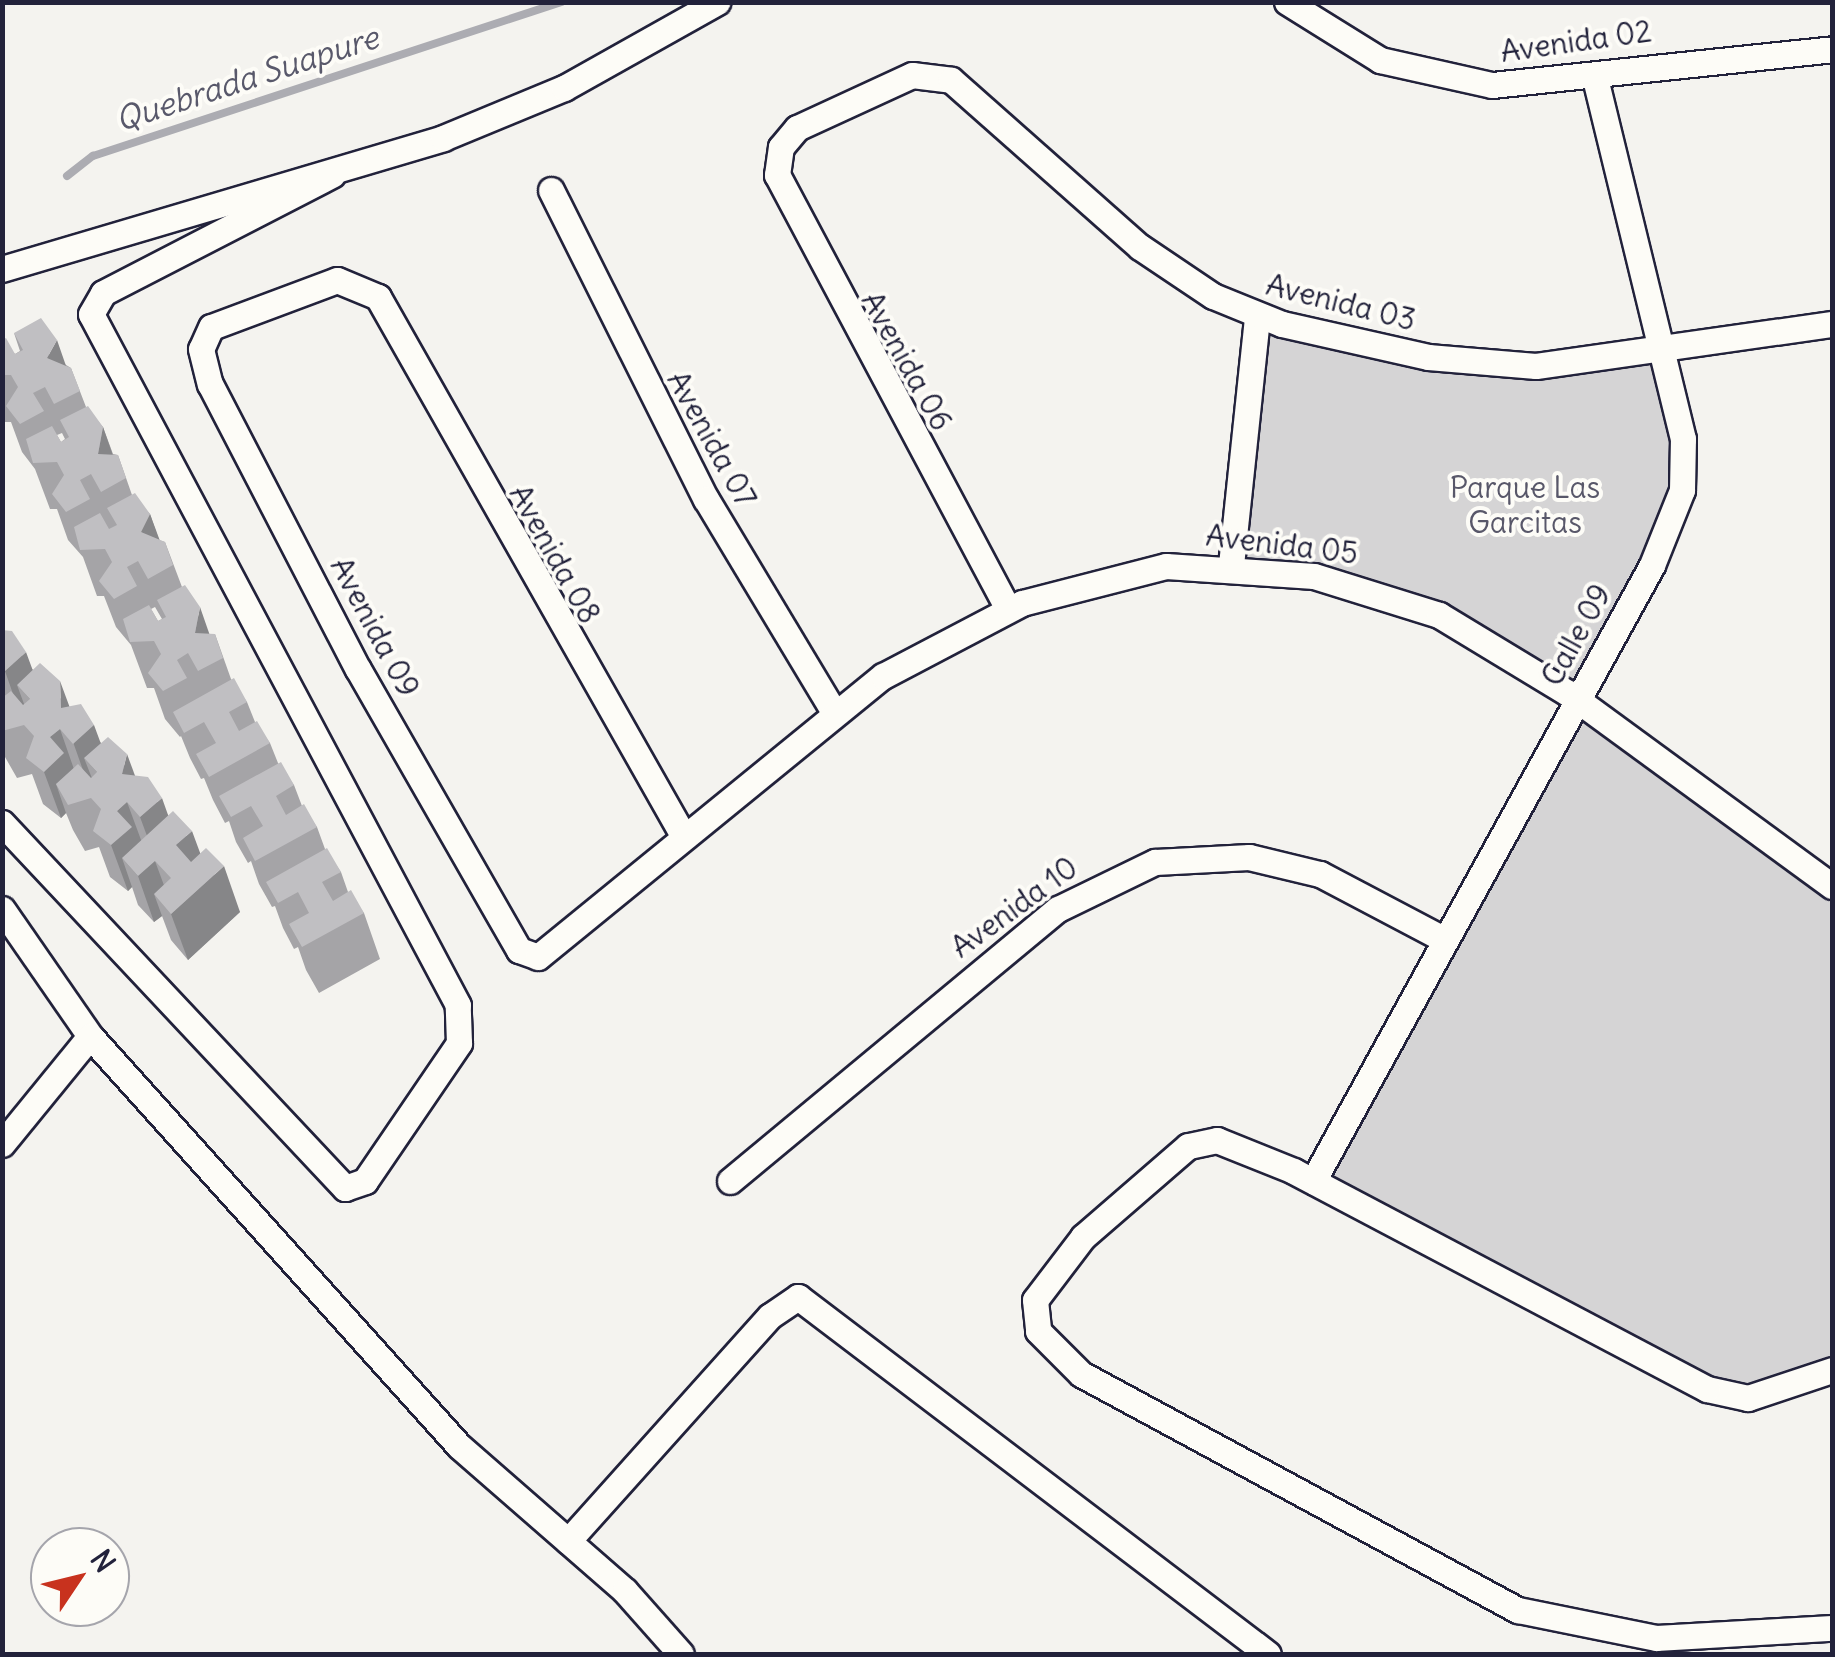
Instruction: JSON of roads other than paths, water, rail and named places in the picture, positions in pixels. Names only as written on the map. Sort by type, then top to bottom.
[{"type":"street","points":[[2,269],[332,175],[530,104],[717,2]]},
{"type":"street","name":"Avenida 02","points":[[1288,2],[1424,76],[1492,86],[1832,48]]},
{"type":"street","name":"Avenida 06","points":[[912,74],[786,137],[781,196],[1008,609]]},
{"type":"street","name":"Avenida 03","points":[[912,74],[951,80],[1129,238],[1258,316],[1384,348],[1504,366],[1832,324]]},
{"type":"street","name":"Calle 09","points":[[1313,1181],[1652,565],[1682,490],[1684,439],[1594,76]]},
{"type":"street","points":[[2,823],[345,1188],[365,1181],[459,1043],[458,1004],[90,314],[103,293],[332,175]]},
{"type":"street","name":"Avenida 07","points":[[551,190],[706,499],[834,710]]},
{"type":"street","name":"Avenida 09","points":[[378,297],[337,280],[210,328],[200,349],[210,384],[520,950]]},
{"type":"street","name":"Avenida 08","points":[[378,297],[684,837]]},
{"type":"street","points":[[1231,566],[1258,316]]},
{"type":"street","name":"Avenida 05","points":[[520,950],[552,953],[834,710],[1008,609],[1120,573],[1231,566],[1402,600],[1576,700],[1832,886]]},
{"type":"street","name":"Avenida 10","points":[[730,1181],[1058,908],[1155,862],[1249,857],[1320,874],[1445,940]]},
{"type":"street","points":[[2,910],[90,1036],[459,1446],[568,1541],[680,1654]]},
{"type":"street","points":[[2,1144],[90,1036]]},
{"type":"street","points":[[1832,1370],[1748,1398],[1707,1389],[1313,1181],[1216,1140],[1188,1146],[1058,1262],[1035,1300],[1038,1330],[1060,1360],[1132,1404],[1542,1619],[1656,1638],[1832,1628]]},
{"type":"street","points":[[568,1541],[770,1316],[798,1297],[1268,1654]]},
{"type":"waterway","name":"Quebrada Suapure","points":[[67,176],[93,156],[562,2]]},
{"type":"park label","name":"Parque Las Garcitas","points":[[1525,504]]}]
